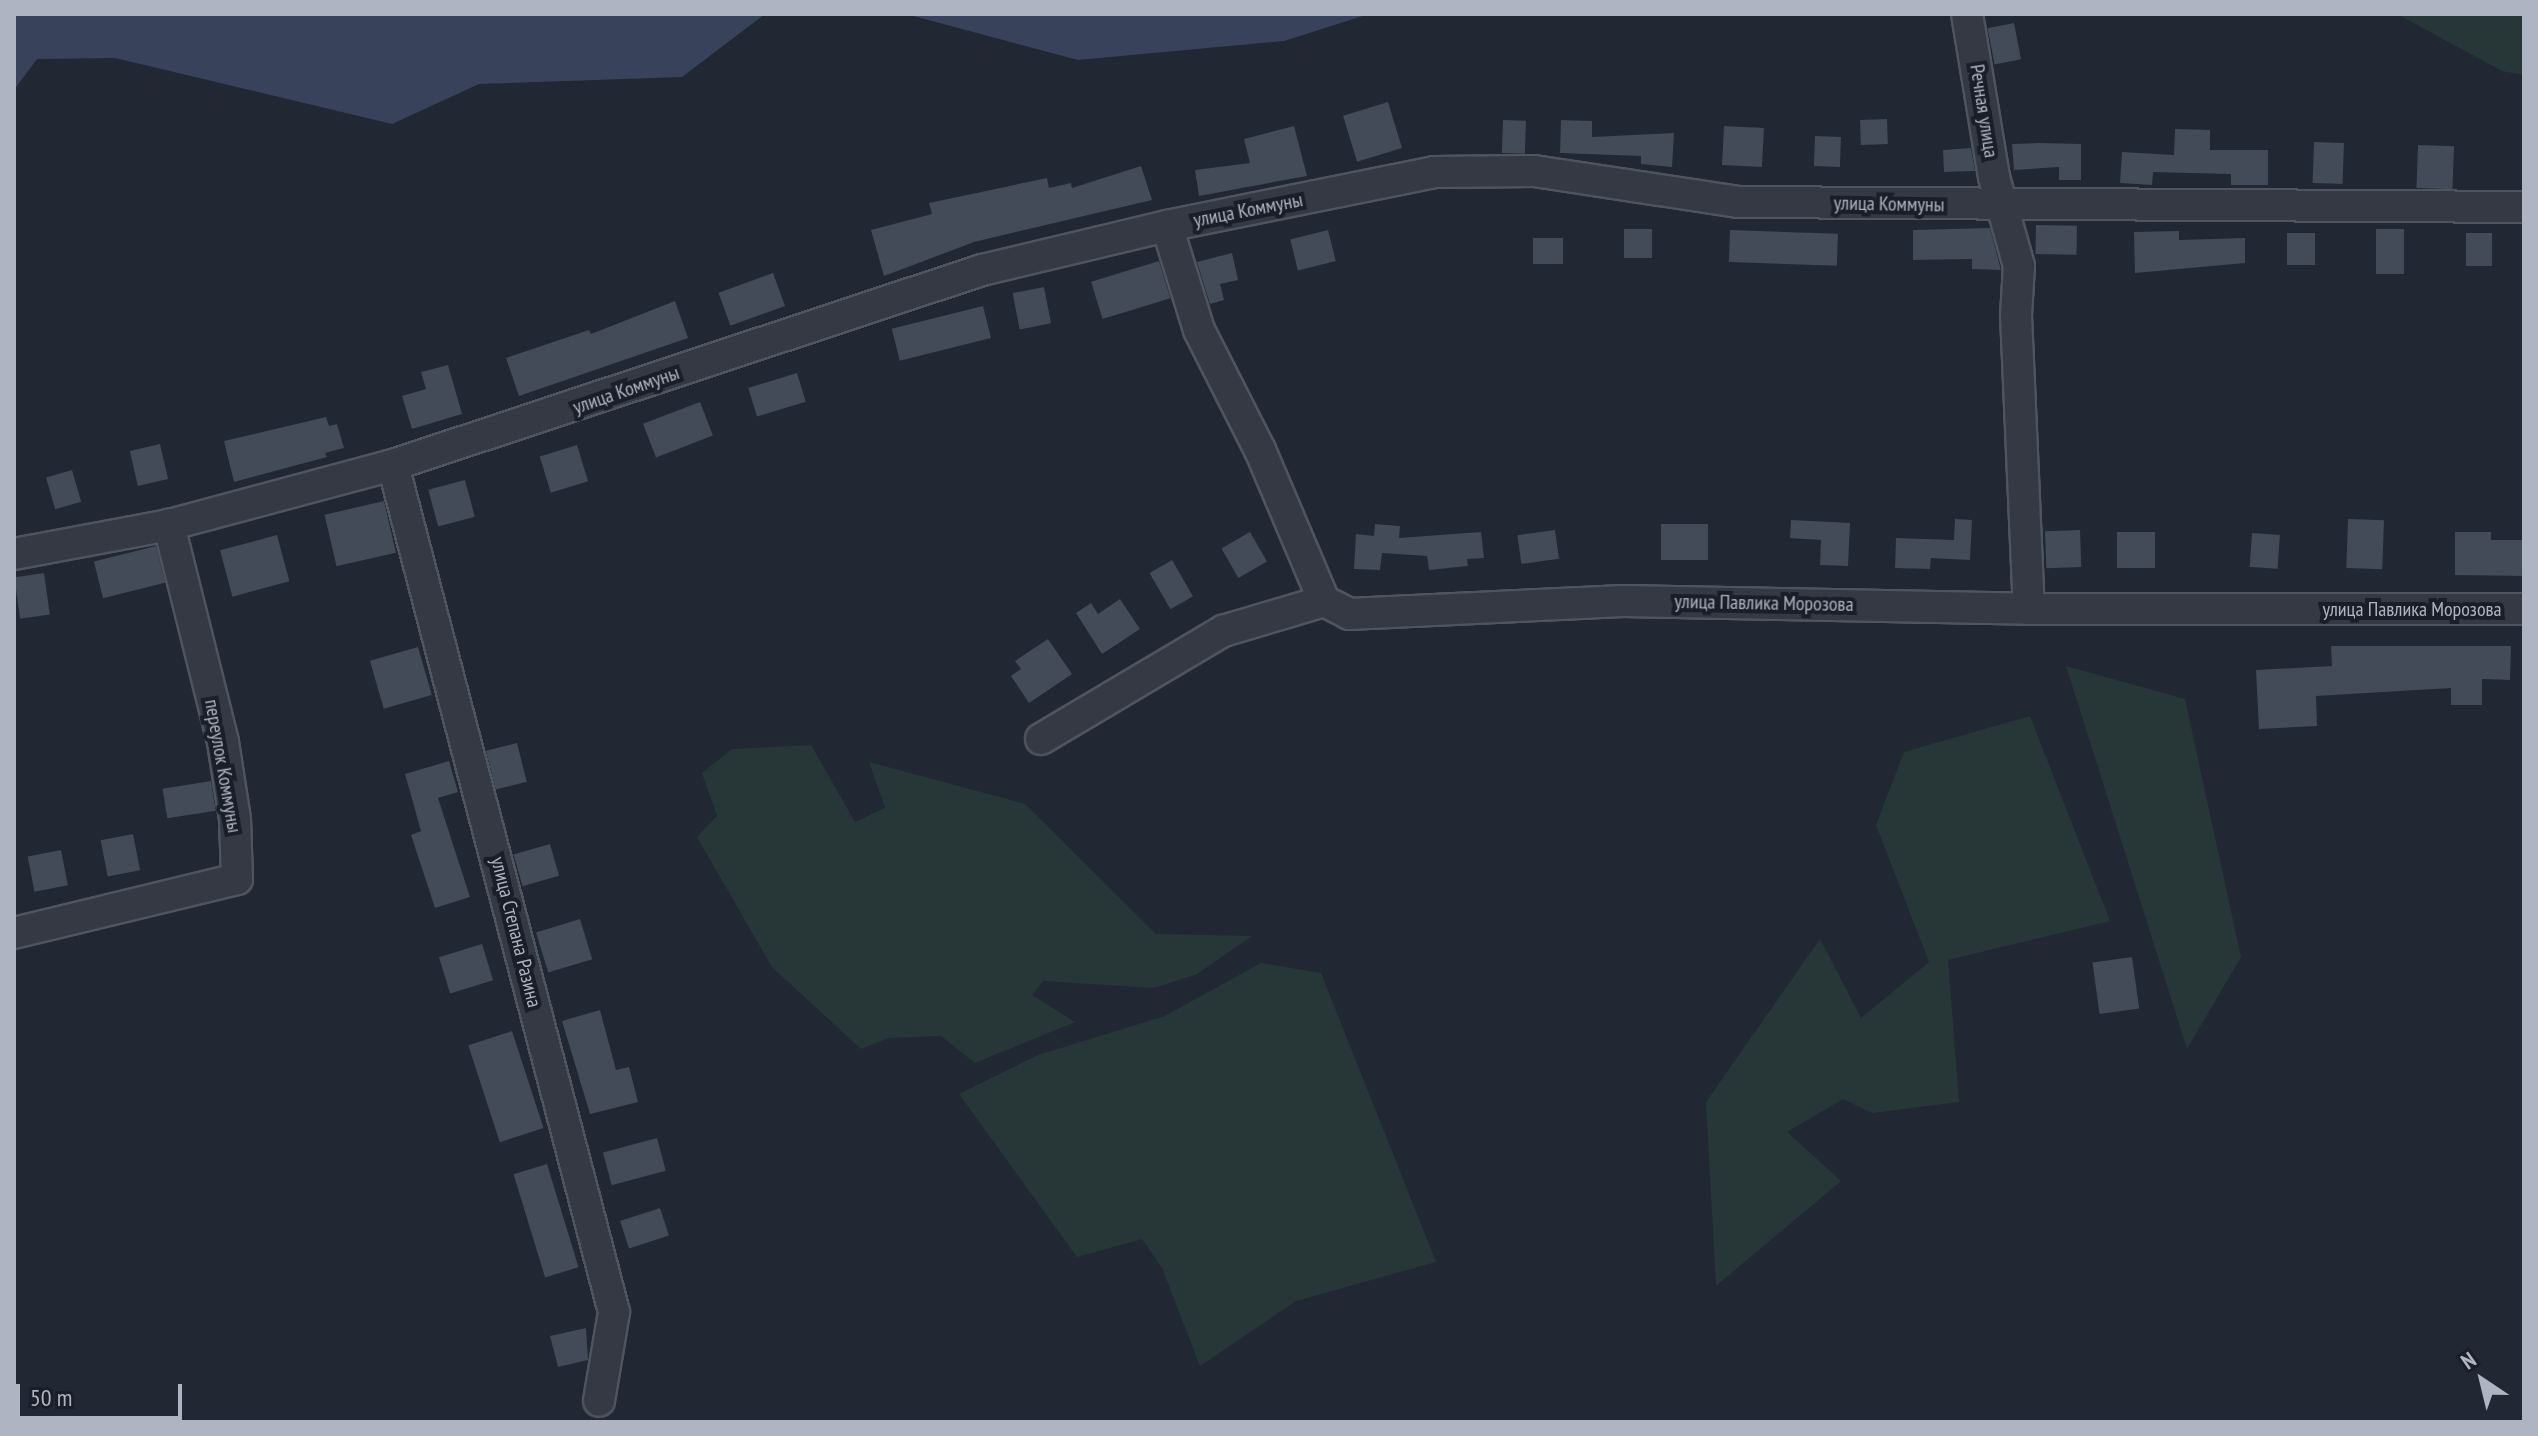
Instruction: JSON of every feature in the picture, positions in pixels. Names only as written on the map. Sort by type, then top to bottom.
[{"type":"street","name":"Речная улица","points":[[1967,14],[1994,177],[2006,206],[2019,266],[2016,315],[2029,609]]},
{"type":"street","name":"улица Коммуны","points":[[14,554],[169,525],[393,465],[982,270],[1167,226],[1434,172],[1534,171],[1738,202],[2524,207]]},
{"type":"street","points":[[1041,739],[1223,631],[1324,601],[1260,450],[1199,330],[1167,226]]},
{"type":"street","name":"улица Степана Разина","points":[[393,465],[614,1312],[599,1401]]},
{"type":"street","name":"переулок Коммуны","points":[[14,933],[237,879],[235,819],[223,742],[169,525]]},
{"type":"street","name":"улица Павлика Морозова","points":[[1324,601],[1349,614],[1623,601],[2029,609],[2524,609]]},
{"type":"shaded area","points":[[2397,14],[2524,14],[2524,75],[2502,71]]},
{"type":"shaded area","points":[[2066,666],[2185,699],[2241,957],[2187,1049]]},
{"type":"shaded area","points":[[2030,716],[2110,921],[1948,960],[1959,1102],[1872,1113],[1843,1099],[1787,1132],[1841,1181],[1716,1286],[1706,1102],[1820,939],[1861,1018],[1929,962],[1876,825],[1904,752]]},
{"type":"shaded area","points":[[811,745],[855,822],[885,808],[869,762],[1025,804],[1156,934],[1252,936],[1197,974],[1154,988],[1043,981],[1032,995],[1075,1022],[975,1063],[941,1036],[888,1038],[861,1049],[772,967],[697,837],[717,816],[702,773],[732,749]]},
{"type":"shaded area","points":[[1261,963],[1321,973],[1436,1262],[1296,1301],[1200,1366],[1162,1268],[1142,1239],[1077,1257],[959,1094],[1038,1055],[1165,1016]]},
{"type":"water","points":[[14,14],[765,14],[682,77],[479,84],[392,124],[115,58],[37,59],[14,90]]},
{"type":"water","points":[[906,14],[1369,14],[1284,41],[1078,60]]},
{"type":"building","points":[[2014,23],[2021,59],[1995,64],[1987,28]]},
{"type":"building","points":[[1388,102],[1402,148],[1357,162],[1343,116]]},
{"type":"building","points":[[1887,119],[1888,144],[1861,145],[1860,120]]},
{"type":"building","points":[[1503,120],[1526,121],[1525,154],[1502,153]]},
{"type":"building","points":[[1561,120],[1592,121],[1592,137],[1674,133],[1672,167],[1641,164],[1641,156],[1560,153]]},
{"type":"building","points":[[1294,126],[1307,176],[1199,196],[1195,170],[1250,163],[1244,139]]},
{"type":"building","points":[[1724,126],[1764,128],[1762,167],[1722,165]]},
{"type":"building","points":[[2175,129],[2210,130],[2210,150],[2268,150],[2268,185],[2231,185],[2231,174],[2153,172],[2152,185],[2120,183],[2122,152],[2174,155]]},
{"type":"building","points":[[1815,136],[1841,137],[1840,167],[1814,166]]},
{"type":"building","points":[[2314,142],[2344,143],[2343,184],[2313,183]]},
{"type":"building","points":[[2012,144],[2081,144],[2081,180],[2059,180],[2059,167],[2014,170]]},
{"type":"building","points":[[2418,145],[2454,146],[2452,189],[2416,188]]},
{"type":"building","points":[[1971,148],[1975,171],[1944,172],[1943,150]]},
{"type":"building","points":[[1141,166],[1152,200],[974,242],[884,276],[871,230],[932,214],[929,203],[1047,178],[1049,188],[1071,183],[1072,188]]},
{"type":"building","points":[[2036,225],[2077,226],[2076,255],[2035,254]]},
{"type":"building","points":[[1990,228],[2001,270],[1972,269],[1972,259],[1913,260],[1913,230]]},
{"type":"building","points":[[1624,229],[1652,229],[1652,258],[1624,258]]},
{"type":"building","points":[[2376,229],[2404,229],[2404,274],[2376,274]]},
{"type":"building","points":[[1328,230],[1336,261],[1298,270],[1290,239]]},
{"type":"building","points":[[1730,230],[1838,234],[1837,266],[1729,262]]},
{"type":"building","points":[[2179,231],[2179,240],[2245,238],[2245,263],[2135,273],[2134,232]]},
{"type":"building","points":[[2287,233],[2315,233],[2315,265],[2287,265]]},
{"type":"building","points":[[2466,233],[2492,233],[2492,266],[2466,266]]},
{"type":"building","points":[[1533,238],[1563,238],[1563,264],[1533,264]]},
{"type":"building","points":[[1232,253],[1238,280],[1220,284],[1224,300],[1210,304],[1197,262]]},
{"type":"building","points":[[1159,261],[1170,298],[1103,319],[1091,282]]},
{"type":"building","points":[[773,273],[785,306],[730,326],[718,293]]},
{"type":"building","points":[[1044,287],[1051,323],[1020,329],[1013,293]]},
{"type":"building","points":[[675,301],[688,338],[519,396],[506,358],[589,330],[591,334]]},
{"type":"building","points":[[983,306],[991,338],[900,361],[892,329]]},
{"type":"building","points":[[448,365],[462,414],[412,429],[402,396],[426,389],[421,372]]},
{"type":"building","points":[[797,373],[806,402],[757,417],[748,388]]},
{"type":"building","points":[[700,402],[713,436],[656,457],[643,424]]},
{"type":"building","points":[[326,417],[329,426],[337,424],[344,448],[325,453],[327,457],[234,482],[224,441]]},
{"type":"building","points":[[160,444],[168,479],[138,486],[130,451]]},
{"type":"building","points":[[577,445],[588,481],[551,493],[540,456]]},
{"type":"building","points":[[72,470],[81,502],[55,509],[46,477]]},
{"type":"building","points":[[465,480],[475,517],[438,527],[428,490]]},
{"type":"building","points":[[384,501],[396,553],[336,566],[325,515]]},
{"type":"building","points":[[1955,519],[1972,520],[1970,560],[1931,558],[1930,569],[1895,568],[1896,538],[1954,540]]},
{"type":"building","points":[[2348,519],[2384,520],[2382,569],[2346,568]]},
{"type":"building","points":[[1791,520],[1850,523],[1848,566],[1820,565],[1821,540],[1790,538]]},
{"type":"building","points":[[1375,524],[1400,526],[1399,538],[1481,532],[1484,558],[1467,559],[1468,566],[1429,570],[1427,556],[1382,553],[1380,570],[1354,569],[1356,534],[1374,536]]},
{"type":"building","points":[[1661,524],[1708,524],[1708,560],[1661,560]]},
{"type":"building","points":[[1555,530],[1559,559],[1521,564],[1517,535]]},
{"type":"building","points":[[2080,530],[2081,567],[2046,568],[2045,531]]},
{"type":"building","points":[[1250,532],[1267,561],[1238,578],[1221,548]]},
{"type":"building","points":[[2117,532],[2155,532],[2155,568],[2117,568]]},
{"type":"building","points":[[2455,532],[2491,532],[2491,540],[2524,540],[2524,576],[2455,575]]},
{"type":"building","points":[[2252,533],[2280,535],[2278,569],[2250,567]]},
{"type":"building","points":[[277,535],[289,581],[232,597],[220,550]]},
{"type":"building","points":[[156,546],[165,583],[103,598],[94,561]]},
{"type":"building","points":[[1172,560],[1193,596],[1170,609],[1149,573]]},
{"type":"building","points":[[44,573],[50,615],[20,619],[14,577]]},
{"type":"building","points":[[1120,599],[1140,629],[1102,654],[1076,613],[1091,603],[1098,614]]},
{"type":"building","points":[[1048,639],[1072,674],[1029,703],[1011,676],[1021,669],[1015,661]]},
{"type":"building","points":[[2331,646],[2511,646],[2510,680],[2482,679],[2482,705],[2451,705],[2451,688],[2316,696],[2317,726],[2259,729],[2256,670],[2332,666]]},
{"type":"building","points":[[418,647],[432,695],[384,709],[370,661]]},
{"type":"building","points":[[517,743],[527,782],[496,790],[486,751]]},
{"type":"building","points":[[449,761],[458,792],[438,798],[470,897],[435,908],[411,835],[421,831],[405,774]]},
{"type":"building","points":[[211,781],[216,811],[167,818],[163,789]]},
{"type":"building","points":[[133,834],[140,870],[108,877],[101,840]]},
{"type":"building","points":[[550,844],[559,876],[523,886],[513,854]]},
{"type":"building","points":[[61,850],[68,885],[34,892],[28,856]]},
{"type":"building","points":[[580,919],[592,959],[548,973],[536,932]]},
{"type":"building","points":[[482,944],[493,980],[450,993],[439,957]]},
{"type":"building","points":[[2132,957],[2139,1008],[2100,1014],[2092,963]]},
{"type":"building","points":[[600,1010],[616,1070],[629,1067],[638,1102],[590,1114],[562,1021]]},
{"type":"building","points":[[512,1031],[544,1128],[500,1142],[468,1045]]},
{"type":"building","points":[[657,1138],[666,1171],[612,1185],[603,1152]]},
{"type":"building","points":[[547,1164],[579,1267],[545,1278],[514,1174]]},
{"type":"building","points":[[660,1208],[669,1236],[629,1249],[620,1221]]},
{"type":"building","points":[[586,1328],[588,1360],[558,1367],[550,1336]]}]
